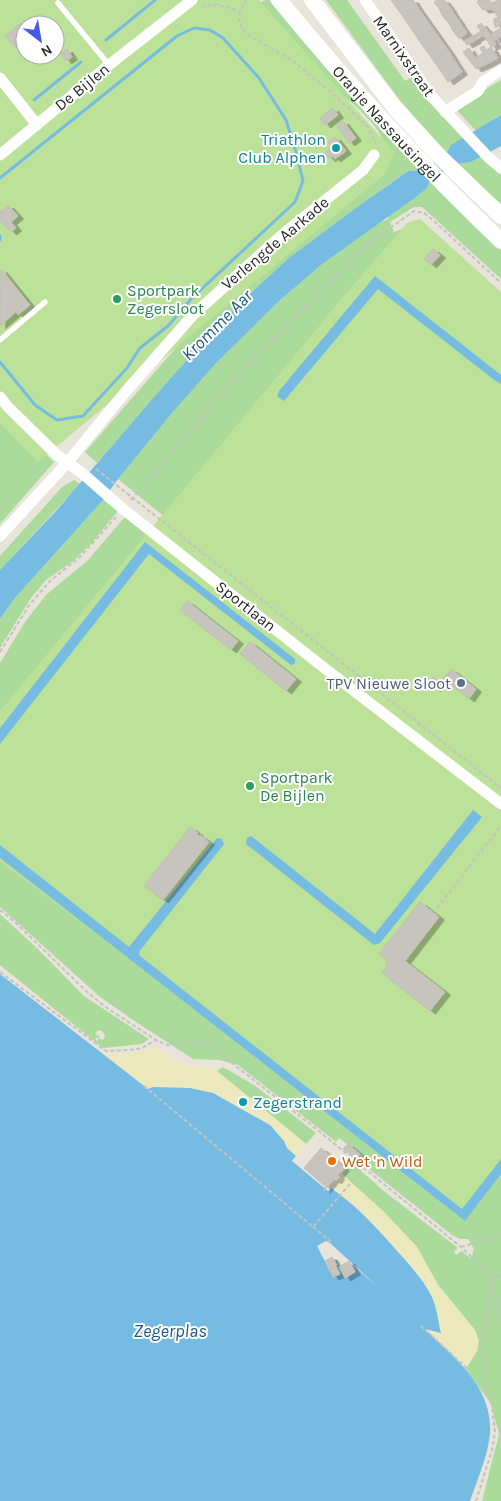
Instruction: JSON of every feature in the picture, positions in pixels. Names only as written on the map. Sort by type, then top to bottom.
[{"type":"main road","name":"Oranje Nassausingel","points":[[279,0],[330,63],[424,164],[501,241]]},
{"type":"main road","name":"Oranje Nassausingel","points":[[312,0],[387,98],[454,171],[501,216]]},
{"type":"street","name":"Marnixstraat","points":[[365,0],[432,97],[488,157],[501,168]]},
{"type":"street","name":"De Bijlen","points":[[0,155],[108,65],[196,4]]},
{"type":"street","points":[[445,112],[478,91],[482,82],[501,70]]},
{"type":"street","points":[[0,78],[36,125]]},
{"type":"street","name":"Verlengde Aarkade","points":[[0,536],[194,316],[283,234],[363,170],[374,155]]},
{"type":"street","name":"Sportlaan","points":[[0,397],[36,434],[119,505],[323,667],[501,804]]},
{"type":"lane","points":[[58,3],[108,65]]},
{"type":"lane","points":[[0,340],[45,302]]},
{"type":"path","points":[[246,0],[240,10],[239,20],[244,30],[252,37],[293,61],[331,92],[369,128],[375,140],[374,155]]},
{"type":"path","points":[[196,4],[215,4],[240,10]]},
{"type":"path","points":[[0,652],[30,604],[50,581],[81,556],[119,505],[132,498],[230,383],[361,248],[414,211],[424,213],[501,283]]},
{"type":"path","name":"Sportlaan","points":[[90,464],[501,788]]},
{"type":"path","points":[[438,908],[501,826]]},
{"type":"path","points":[[0,910],[104,1006],[156,1040],[167,1045],[198,1042],[208,1046],[320,1132],[461,1248],[491,1278],[501,1324]]},
{"type":"path","points":[[0,972],[106,1051],[142,1048],[156,1040]]},
{"type":"path","points":[[94,1043],[100,1036]]},
{"type":"path","points":[[144,1086],[330,1241],[328,1244]]},
{"type":"path","points":[[313,1227],[361,1171]]},
{"type":"path","points":[[461,1248],[501,1235]]},
{"type":"path","points":[[491,1278],[501,1276]]},
{"type":"path","points":[[476,1501],[492,1450],[495,1432],[492,1404],[484,1383],[485,1329],[491,1278]]},
{"type":"path","points":[[421,1326],[469,1370]]},
{"type":"green space","name":"Sportpark Zegersloot","points":[[0,0],[259,0],[394,152],[385,174],[38,462],[0,423]]},
{"type":"green space","points":[[269,0],[350,94],[421,170],[408,171],[290,257],[227,316],[97,463],[85,452],[222,295],[385,145],[381,135],[367,117],[323,76],[259,3]]},
{"type":"green space","points":[[326,0],[347,0],[405,81],[414,76],[464,137],[446,154],[399,99]]},
{"type":"green space","points":[[501,80],[501,115],[476,131],[455,108]]},
{"type":"green space","points":[[481,156],[501,175],[501,204],[457,164],[471,162]]},
{"type":"green space","points":[[428,179],[501,249],[501,279],[422,207],[414,207],[390,222],[394,232],[418,223],[172,523],[118,479],[185,396],[242,337],[332,255],[354,239],[388,219],[389,215],[427,188]]},
{"type":"green space","name":"Sportpark De Bijlen","points":[[420,219],[501,292],[501,1174],[465,1221],[123,954],[0,861],[0,711],[348,291],[407,223]]},
{"type":"green space","points":[[0,407],[54,462],[0,524]]},
{"type":"green space","points":[[74,480],[80,484],[0,570],[0,556],[62,487]]},
{"type":"green space","points":[[103,500],[118,511],[91,544],[73,561],[46,580],[31,598],[0,648],[0,619],[15,598]]},
{"type":"green space","points":[[125,517],[147,535],[0,728],[0,663],[25,622],[46,595],[87,561]]},
{"type":"green space","points":[[0,858],[464,1220],[501,1174],[501,1501],[482,1501],[499,1434],[491,1404],[466,1369],[477,1350],[475,1330],[438,1285],[417,1247],[384,1212],[342,1174],[352,1163],[385,1192],[458,1248],[454,1251],[456,1255],[462,1251],[471,1259],[474,1249],[468,1239],[460,1239],[452,1235],[359,1161],[363,1156],[339,1138],[336,1142],[238,1065],[219,1060],[193,1059],[100,997],[0,907]]},
{"type":"green space","points":[[0,914],[84,996],[149,1039],[142,1044],[104,1048],[96,1043],[99,1038],[103,1040],[105,1036],[103,1032],[99,1030],[95,1033],[98,1036],[94,1041],[0,965]]},
{"type":"green space","points":[[223,1067],[254,1085],[316,1133],[306,1144],[217,1071]]},
{"type":"sand","name":"Zegerstrand","points":[[156,1047],[182,1065],[211,1068],[217,1071],[306,1144],[296,1156],[287,1148],[284,1141],[270,1125],[213,1093],[190,1088],[153,1087],[148,1089],[103,1054],[130,1053]]},
{"type":"sand","points":[[342,1174],[384,1212],[417,1247],[438,1285],[475,1330],[479,1341],[477,1351],[466,1369],[424,1328],[441,1333],[431,1295],[409,1264],[363,1213],[331,1188]]},
{"type":"water","points":[[501,115],[501,146],[471,162],[457,164],[430,180],[427,188],[416,197],[322,264],[278,302],[216,363],[171,414],[103,500],[15,598],[0,619],[0,570],[56,511],[227,316],[290,257],[356,208],[408,171],[421,170],[446,154],[451,145]]},
{"type":"water","points":[[375,276],[501,375],[501,384],[378,289],[284,401],[277,396],[279,391]]},
{"type":"water","points":[[145,542],[295,659],[295,664],[291,665],[149,554],[0,744],[0,728]]},
{"type":"water","points":[[473,810],[482,817],[380,943],[374,945],[246,844],[247,838],[251,836],[375,934]]},
{"type":"water","points":[[217,838],[222,839],[224,844],[139,952],[140,956],[462,1209],[501,1159],[501,1174],[465,1221],[0,858],[0,845],[129,947]]},
{"type":"water","name":"Zegerplas","points":[[0,974],[148,1089],[153,1087],[190,1088],[213,1093],[270,1125],[284,1141],[287,1148],[296,1156],[292,1161],[328,1191],[331,1188],[358,1210],[407,1262],[428,1289],[436,1309],[441,1333],[425,1329],[460,1363],[479,1388],[489,1417],[490,1434],[485,1459],[470,1501],[0,1501]],"holes":[[[326,1241],[378,1287],[351,1264],[356,1272],[345,1278],[336,1259],[327,1265],[317,1246]]]},
{"type":"building","points":[[391,0],[413,0],[418,8],[404,18]]},
{"type":"building","points":[[438,0],[445,1],[437,6],[434,2]]},
{"type":"building","points":[[479,0],[489,0],[492,4],[497,0],[501,0],[501,8],[495,13],[492,9],[483,10],[477,2]]},
{"type":"building","points":[[445,1],[448,5],[440,10],[437,6]]},
{"type":"building","points":[[448,5],[451,9],[442,15],[440,10]]},
{"type":"building","points":[[418,8],[433,29],[418,39],[404,18]]},
{"type":"building","points":[[501,8],[501,24],[496,28],[494,19],[498,17],[495,13]]},
{"type":"building","points":[[451,9],[453,13],[445,19],[442,15]]},
{"type":"building","points":[[453,13],[456,17],[448,22],[445,19]]},
{"type":"building","points":[[456,17],[459,21],[451,27],[448,22]]},
{"type":"building","points":[[459,21],[461,25],[453,31],[451,27]]},
{"type":"building","points":[[481,23],[485,28],[481,31],[477,26]]},
{"type":"building","points":[[461,25],[464,29],[456,35],[453,31]]},
{"type":"building","points":[[15,28],[15,47],[5,36]]},
{"type":"building","points":[[486,28],[496,45],[491,47],[481,31]]},
{"type":"building","points":[[501,28],[501,36],[495,40],[491,34]]},
{"type":"building","points":[[433,29],[448,50],[433,60],[418,39]]},
{"type":"building","points":[[464,29],[467,33],[459,39],[456,35]]},
{"type":"building","points":[[481,31],[483,35],[475,39],[473,36]]},
{"type":"building","points":[[473,36],[476,40],[467,45],[464,41]]},
{"type":"building","points":[[484,46],[487,50],[491,47],[498,58],[489,63],[480,48]]},
{"type":"building","points":[[469,48],[475,58],[483,53],[489,63],[476,69],[463,52]]},
{"type":"building","points":[[67,49],[72,57],[66,61],[65,60],[65,51]]},
{"type":"building","points":[[448,50],[462,72],[448,82],[433,60]]},
{"type":"building","points":[[333,108],[338,115],[325,125],[320,118]]},
{"type":"building","points":[[343,121],[356,138],[349,143],[337,126]]},
{"type":"building","name":"Triathlon Club Alphen","points":[[335,137],[346,151],[335,159],[333,156],[330,159],[325,153],[331,146],[328,142]]},
{"type":"building","points":[[8,205],[18,216],[11,222],[16,228],[11,232],[0,221],[0,210],[1,212]]},
{"type":"building","points":[[433,249],[440,255],[431,265],[424,259]]},
{"type":"building","points":[[1,269],[30,305],[18,315],[16,312],[0,326]]},
{"type":"building","points":[[187,601],[238,641],[231,650],[180,610]]},
{"type":"building","points":[[250,642],[296,679],[286,691],[240,654]]},
{"type":"building","points":[[451,669],[476,689],[469,699],[443,679]]},
{"type":"building","points":[[433,677],[440,682],[435,689],[428,683]]},
{"type":"building","points":[[190,827],[198,833],[197,835],[200,835],[209,842],[163,900],[144,886]]},
{"type":"building","points":[[420,902],[439,917],[405,961],[445,992],[430,1011],[382,973],[388,965],[385,963],[387,960],[379,954]]},
{"type":"building","points":[[348,1144],[360,1154],[356,1159],[343,1149]]},
{"type":"building","points":[[321,1148],[344,1168],[336,1181],[334,1179],[324,1191],[326,1187],[304,1168]]},
{"type":"building","points":[[332,1257],[337,1265],[329,1270],[325,1261]]},
{"type":"building","points":[[349,1261],[355,1272],[345,1278],[339,1267]]},
{"type":"building","points":[[336,1266],[340,1274],[333,1277],[329,1269]]},
{"type":"waterway","points":[[106,40],[155,0]]},
{"type":"waterway","points":[[0,178],[177,36],[194,28],[210,30],[223,38],[259,78],[286,120],[303,181],[295,202],[192,298],[168,326],[140,348],[127,368],[83,416],[57,420],[35,405],[0,362]]},
{"type":"waterway","points":[[34,100],[81,62]]},
{"type":"place","name":"Triathlon Club Alphen","points":[[336,148]]},
{"type":"place","name":"Sportpark Zegersloot","points":[[117,299]]},
{"type":"place","name":"TPV Nieuwe Sloot","points":[[461,683]]},
{"type":"place","name":"Sportpark De Bijlen","points":[[250,786]]},
{"type":"place","name":"Zegerstrand","points":[[243,1102]]},
{"type":"place","name":"Wet 'n Wild","points":[[332,1161]]},
{"type":"water label","name":"Kromme Aar","points":[[217,325]]}]
